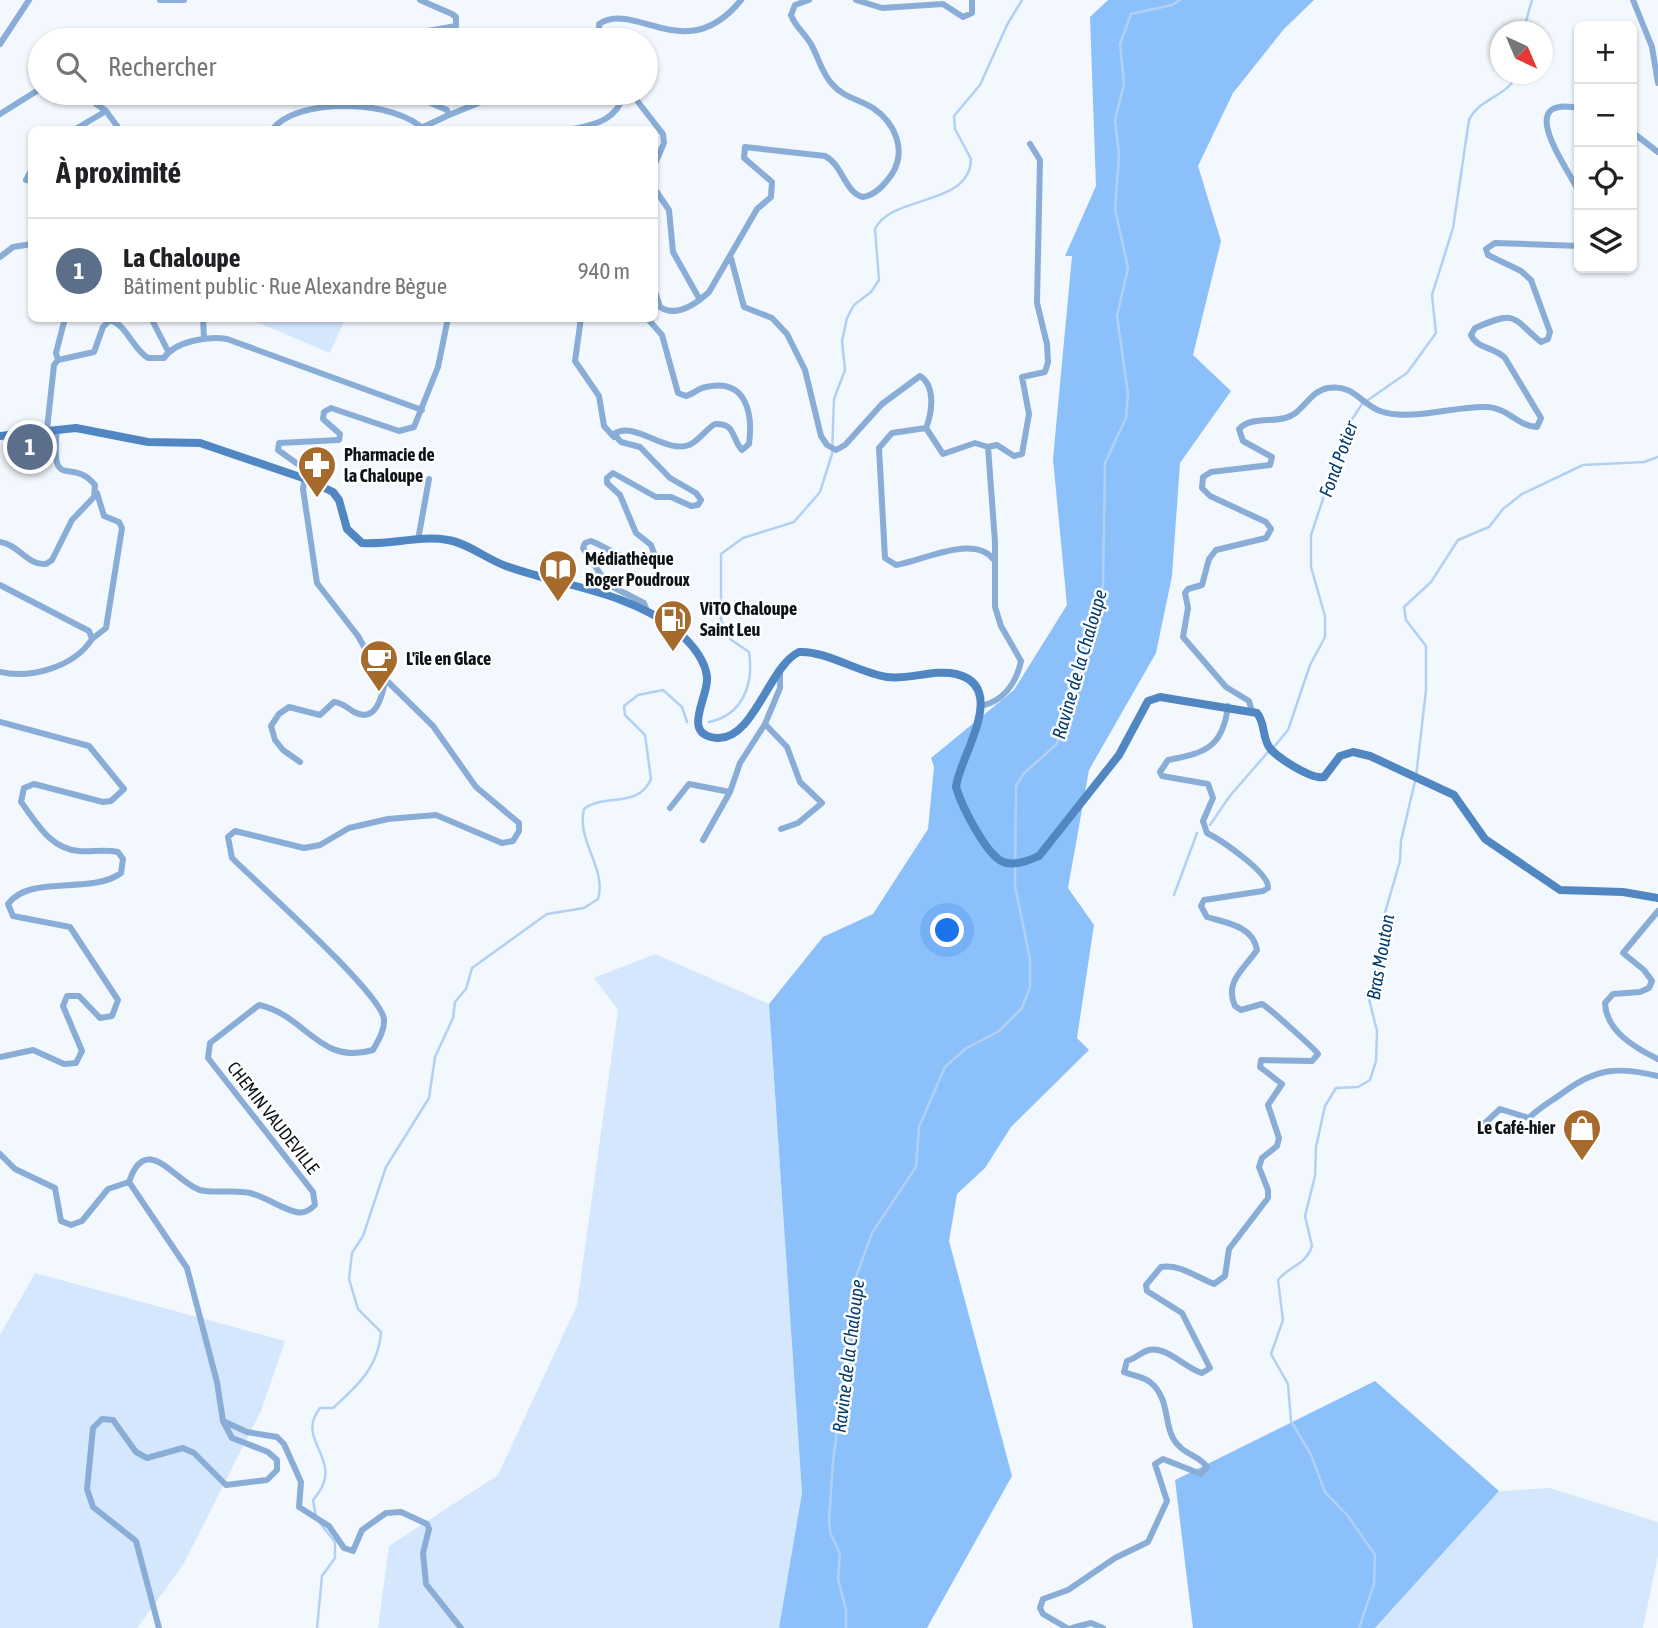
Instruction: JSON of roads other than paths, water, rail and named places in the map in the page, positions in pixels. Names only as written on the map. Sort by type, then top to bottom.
[{"type":"main road","points":[[0,436],[57,429],[98,431],[148,442],[200,443],[306,479],[337,496],[347,529],[362,543],[451,540],[501,564],[584,586],[648,613],[675,630],[690,644],[705,667],[707,684],[696,721],[704,734],[723,737],[741,728],[780,670],[794,655],[804,652],[878,676],[956,674],[974,685],[979,693],[981,706],[980,718],[956,787],[990,851],[1007,863],[1025,862],[1039,856],[1111,767],[1148,701],[1160,697],[1252,711],[1262,719],[1267,744],[1273,752],[1317,779],[1324,777],[1340,756],[1348,752],[1370,756],[1431,782],[1454,794],[1485,839],[1560,890],[1623,892],[1658,898]]},
{"type":"street","points":[[0,44],[29,0]]},
{"type":"street","points":[[160,0],[184,0]]},
{"type":"street","points":[[420,0],[456,17],[456,26],[445,28]]},
{"type":"street","points":[[599,28],[599,23],[616,17],[668,30],[703,30],[718,24],[741,0]]},
{"type":"street","points":[[658,301],[660,307],[667,311],[687,309],[701,300],[731,257],[757,209],[774,193],[772,182],[744,158],[745,147],[825,156],[836,162],[853,192],[863,197],[883,184],[898,160],[897,139],[891,126],[876,110],[848,98],[834,86],[825,76],[810,43],[793,21],[791,15],[795,5],[809,0]]},
{"type":"street","points":[[856,0],[882,8],[943,4],[963,17],[972,13],[972,0]]},
{"type":"street","points":[[1633,0],[1652,47],[1658,83]]},
{"type":"street","points":[[0,114],[28,96]]},
{"type":"street","points":[[98,105],[106,110],[117,126]]},
{"type":"street","points":[[276,126],[282,120],[317,108],[338,105]]},
{"type":"street","points":[[353,105],[412,120],[421,126]]},
{"type":"street","points":[[440,105],[445,107],[449,115]]},
{"type":"street","points":[[428,126],[474,105]]},
{"type":"street","points":[[588,126],[606,122],[620,105]]},
{"type":"street","points":[[640,105],[657,126]]},
{"type":"street","points":[[1574,108],[1558,107],[1550,111],[1546,125],[1550,139],[1574,182]]},
{"type":"street","points":[[80,126],[106,110]]},
{"type":"street","points":[[658,128],[663,134],[664,143],[658,157]]},
{"type":"street","points":[[1637,136],[1658,152]]},
{"type":"street","points":[[926,428],[943,454],[975,443],[988,447],[997,445],[1014,456],[1022,454],[1029,414],[1022,377],[1045,372],[1048,362],[1045,327],[1037,303],[1040,160],[1030,144]]},
{"type":"street","points":[[26,180],[28,176]]},
{"type":"street","points":[[658,194],[669,210],[673,252],[701,300]]},
{"type":"street","points":[[1252,711],[1249,701],[1226,687],[1183,637],[1188,615],[1185,593],[1188,589],[1204,583],[1209,559],[1216,550],[1266,538],[1270,529],[1266,522],[1210,496],[1202,488],[1201,481],[1211,472],[1266,467],[1272,463],[1269,454],[1240,437],[1241,426],[1291,416],[1318,391],[1327,388],[1342,387],[1388,412],[1488,407],[1506,411],[1537,427],[1541,418],[1504,358],[1497,351],[1477,344],[1471,335],[1475,328],[1501,317],[1520,320],[1541,342],[1548,340],[1550,332],[1531,280],[1521,271],[1488,255],[1486,249],[1495,243],[1574,246]]},
{"type":"street","points":[[0,257],[13,247],[28,245]]},
{"type":"street","points":[[731,257],[744,307],[777,321],[801,360],[827,445],[836,450],[845,445],[883,404],[920,376],[930,391],[931,412],[926,428]]},
{"type":"street","points":[[58,360],[56,353],[62,340],[64,322]]},
{"type":"street","points":[[47,429],[54,365],[58,360],[94,352],[103,327],[108,322]]},
{"type":"street","points":[[115,322],[120,324],[130,342],[148,358],[164,358],[168,351],[204,338],[227,339],[422,410]]},
{"type":"street","points":[[152,322],[168,351]]},
{"type":"street","points":[[203,322],[204,338]]},
{"type":"street","points":[[306,479],[305,467],[278,450],[277,446],[285,443],[339,440],[340,434],[323,419],[326,409],[336,409],[399,431],[414,427],[438,367],[447,322]]},
{"type":"street","points":[[580,322],[575,361],[599,396],[604,426],[621,442],[640,447],[670,478],[696,493],[701,500],[698,505],[691,506],[671,497],[656,497],[621,475],[613,473],[607,478],[625,505],[636,533],[651,545],[654,552],[644,559],[624,558],[591,541],[585,543],[583,548],[607,584],[644,603],[648,613]]},
{"type":"street","points":[[614,437],[617,432],[624,430],[681,447],[694,443],[715,424],[723,424],[734,431],[739,448],[746,449],[749,444],[752,419],[744,398],[723,387],[706,387],[686,396],[678,393],[662,335],[651,322]]},
{"type":"street","points":[[926,428],[892,433],[879,448],[885,558],[896,565],[973,547],[986,551],[994,560]]},
{"type":"street","points":[[0,672],[18,676],[40,673],[75,655],[106,628],[122,528],[119,522],[104,516],[91,479],[60,470],[55,464],[57,429]]},
{"type":"street","points":[[981,706],[1001,698],[1021,661],[997,618],[988,447]]},
{"type":"street","name":"CHEMIN VAUDEVILLE","points":[[129,1182],[134,1167],[143,1161],[160,1161],[199,1189],[250,1193],[298,1213],[309,1211],[315,1205],[313,1192],[208,1058],[210,1043],[259,1006],[276,1009],[326,1049],[356,1055],[373,1050],[381,1037],[384,1020],[376,1002],[326,947],[232,858],[228,837],[234,831],[304,848],[320,845],[349,828],[388,819],[436,815],[502,844],[513,841],[519,831],[519,823],[476,788],[433,726],[378,672],[358,636],[317,583],[303,489],[306,479]]},
{"type":"street","points":[[418,540],[429,479]]},
{"type":"street","points":[[0,542],[13,545],[31,561],[46,564],[52,560],[72,520],[94,497],[96,491]]},
{"type":"street","points":[[0,585],[79,625],[89,631],[92,639]]},
{"type":"street","points":[[703,840],[730,792],[740,763],[765,724],[780,688],[780,670]]},
{"type":"street","points":[[300,762],[275,740],[271,726],[279,715],[289,707],[320,715],[334,702],[363,715],[370,714],[378,706],[386,679]]},
{"type":"street","points":[[1103,1628],[1091,1623],[1070,1628],[1043,1614],[1040,1608],[1043,1599],[1068,1590],[1115,1558],[1148,1542],[1167,1501],[1166,1489],[1154,1470],[1154,1464],[1163,1459],[1201,1474],[1207,1467],[1180,1447],[1169,1424],[1166,1405],[1151,1383],[1124,1372],[1127,1361],[1152,1350],[1161,1351],[1195,1371],[1202,1373],[1210,1368],[1182,1313],[1153,1296],[1147,1291],[1146,1285],[1161,1267],[1167,1266],[1183,1269],[1214,1284],[1225,1276],[1229,1249],[1268,1198],[1268,1190],[1259,1167],[1262,1158],[1277,1146],[1279,1138],[1268,1105],[1282,1084],[1259,1067],[1261,1060],[1312,1061],[1318,1054],[1269,1008],[1262,1004],[1241,1010],[1236,1006],[1231,989],[1235,978],[1257,950],[1256,942],[1239,926],[1207,916],[1201,906],[1204,900],[1214,897],[1263,891],[1268,888],[1269,881],[1265,874],[1241,859],[1226,843],[1207,833],[1203,821],[1213,797],[1208,785],[1162,776],[1160,772],[1168,760],[1190,756],[1215,744],[1220,738],[1228,706]]},
{"type":"street","points":[[0,722],[89,746],[124,789],[111,801],[103,802],[34,784],[24,788],[21,794],[21,802],[55,844],[73,850],[111,850],[118,852],[123,859],[121,873],[106,881],[23,892],[8,904],[13,916],[70,926],[118,999],[118,1005],[112,1016],[100,1018],[79,996],[67,996],[63,1006],[82,1051],[76,1063],[64,1064],[33,1049],[0,1057]]},
{"type":"street","points":[[765,724],[787,747],[800,782],[822,803],[798,823],[781,829]]},
{"type":"street","points":[[670,808],[689,784],[730,792]]},
{"type":"street","points":[[1658,911],[1623,953],[1649,975],[1652,981],[1649,988],[1640,992],[1614,993],[1605,1003],[1607,1016],[1623,1038],[1658,1059]]},
{"type":"street","points":[[1483,1125],[1500,1109],[1529,1118],[1541,1106],[1585,1077],[1597,1073],[1636,1069],[1658,1076]]},
{"type":"street","points":[[0,1154],[15,1169],[55,1188],[61,1222],[65,1224],[82,1221],[108,1189],[129,1182],[187,1268],[217,1382],[223,1421],[232,1438],[268,1452],[277,1460],[277,1470],[267,1480],[226,1485],[194,1453],[183,1448],[147,1458],[136,1452],[113,1420],[102,1419],[93,1428],[87,1489],[93,1507],[136,1541],[159,1628]]},
{"type":"street","points":[[223,1421],[247,1432],[277,1437],[284,1444],[301,1482],[299,1507],[329,1526],[344,1548],[354,1551],[362,1530],[386,1513],[401,1512],[426,1524],[429,1529],[423,1553],[426,1584],[461,1628]]},
{"type":"waterway","points":[[709,722],[730,713],[738,705],[744,696],[750,675],[749,652],[730,639],[721,620],[721,554],[743,538],[794,522],[820,492],[832,454],[834,399],[845,370],[842,341],[847,318],[854,305],[871,292],[879,280],[875,229],[884,218],[897,210],[945,193],[958,185],[967,174],[971,159],[955,129],[954,116],[980,85],[1007,25],[1022,0]]},
{"type":"waterway","name":"Ravine de la Chaloupe","points":[[846,1628],[846,1610],[838,1579],[840,1554],[830,1532],[829,1520],[833,1462],[857,1274],[872,1233],[916,1167],[919,1127],[945,1067],[965,1049],[999,1031],[1022,1008],[1030,987],[1030,959],[1015,886],[1016,786],[1024,773],[1057,744],[1070,687],[1081,666],[1091,616],[1103,586],[1105,463],[1126,418],[1128,394],[1117,316],[1128,268],[1115,209],[1119,155],[1115,120],[1124,84],[1120,44],[1131,14],[1172,5],[1180,0]]},
{"type":"waterway","name":"Fond Potier","points":[[1526,21],[1532,0]]},
{"type":"waterway","name":"Fond Potier","points":[[1273,748],[1288,730],[1310,665],[1325,637],[1325,616],[1311,567],[1311,535],[1347,427],[1362,404],[1407,373],[1436,333],[1432,295],[1453,228],[1469,120],[1480,106],[1511,84]]},
{"type":"waterway","name":"Bras Mouton","points":[[1359,1628],[1374,1584],[1375,1555],[1348,1516],[1325,1492],[1311,1455],[1291,1421],[1288,1384],[1271,1354],[1283,1320],[1278,1280],[1302,1261],[1312,1246],[1305,1216],[1315,1176],[1316,1147],[1325,1106],[1336,1088],[1358,1087],[1370,1080],[1376,1061],[1377,1031],[1369,999],[1378,970],[1384,916],[1400,861],[1401,841],[1416,777],[1426,690],[1426,646],[1406,620],[1404,607],[1431,582],[1458,540],[1489,527],[1503,509],[1522,494],[1583,465],[1644,462],[1658,457]]},
{"type":"waterway","points":[[316,1517],[313,1500],[323,1486],[325,1474],[324,1462],[315,1442],[313,1420],[320,1408],[333,1408],[365,1375],[376,1356],[381,1332],[358,1309],[349,1279],[352,1253],[363,1236],[386,1167],[429,1098],[435,1057],[453,1018],[455,1002],[466,989],[472,968],[547,914],[584,908],[598,899],[600,888],[584,832],[584,809],[592,804],[638,794],[651,779],[645,735],[625,715],[624,706],[638,695],[663,690],[682,707],[687,722]]},
{"type":"waterway","name":"Fond Potier","points":[[1210,825],[1229,797],[1268,752]]},
{"type":"waterway","name":"Fond Potier","points":[[1174,895],[1197,833]]},
{"type":"waterway","points":[[317,1628],[322,1576],[335,1558],[335,1542],[319,1522]]},
{"type":"place","name":"La Chaloupe","points":[[30,447]]},
{"type":"place","name":"Pharmacie de la Chaloupe","points":[[317,499]]},
{"type":"place","name":"Médiathèque Roger Poudroux","points":[[558,603]]},
{"type":"place","name":"ViTO Chaloupe Saint Leu","points":[[673,653]]},
{"type":"place","name":"L'île en Glace","points":[[379,693]]},
{"type":"place","name":"Le Café-hier","points":[[1582,1162]]}]
